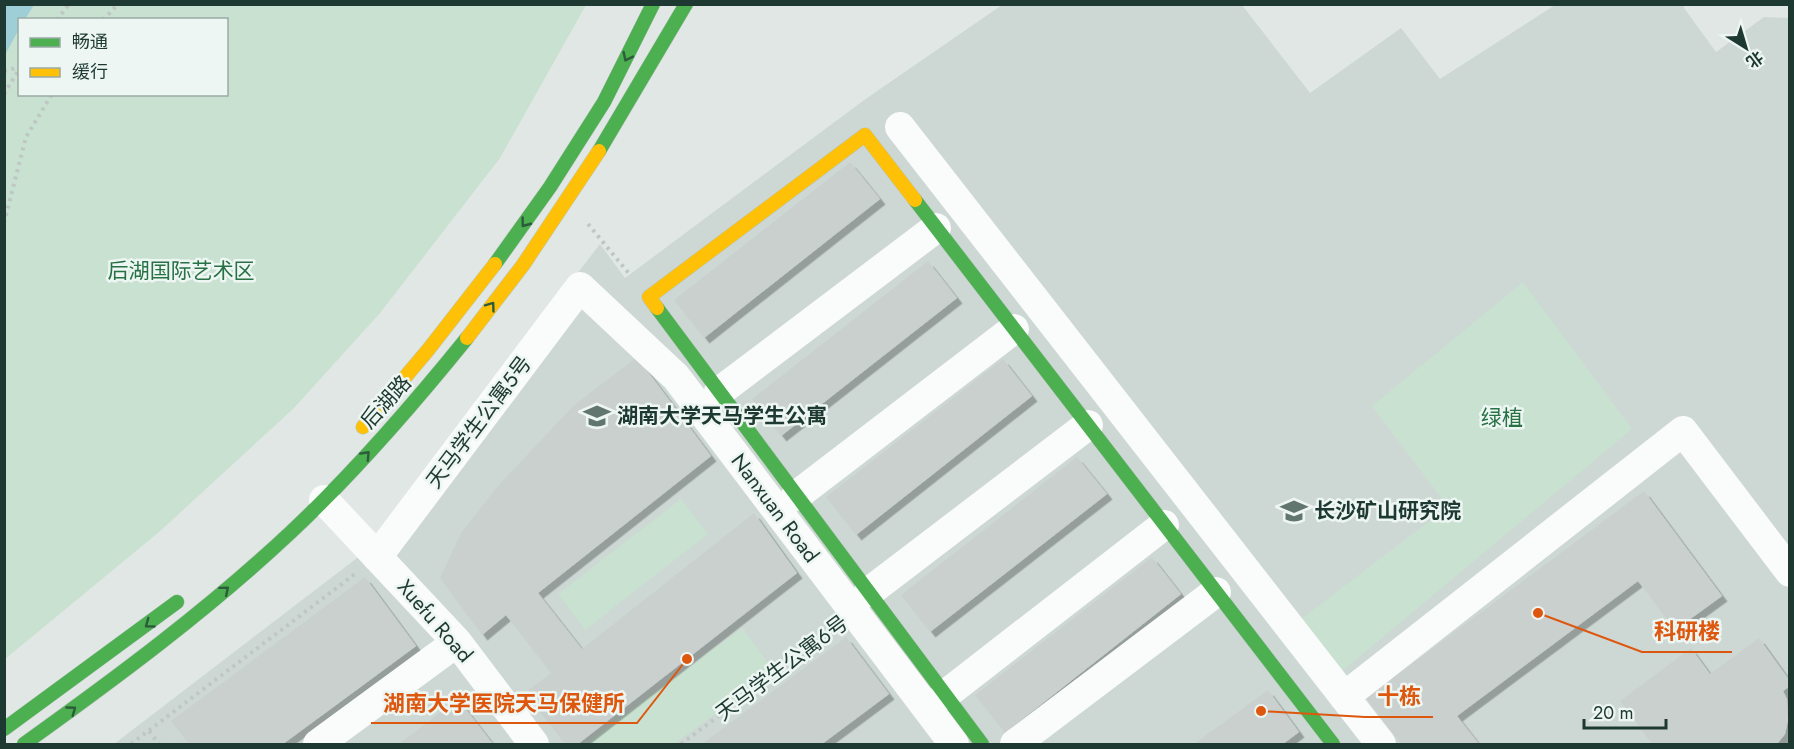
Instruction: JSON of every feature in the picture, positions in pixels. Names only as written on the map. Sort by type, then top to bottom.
[{"type":"main road","name":"后湖路","points":[[355,435],[452,319],[530,216],[605,102],[653,4]]},
{"type":"main road","name":"后湖路","points":[[24,744],[128,670],[231,585],[324,500],[419,397],[483,317],[568,200],[636,96],[686,4]]},
{"type":"main road","points":[[982,744],[945,695],[862,603],[796,496],[649,297],[865,135],[1333,744]]},
{"type":"main road","points":[[4,729],[189,592]]},
{"type":"street","points":[[900,127],[1381,744]]},
{"type":"street","points":[[719,392],[936,228]]},
{"type":"street","name":"天马学生公寓5号","points":[[377,557],[580,287]]},
{"type":"street","name":"Nanxuan Road","points":[[580,287],[675,378],[862,603],[954,744]]},
{"type":"street","points":[[796,496],[1014,329]]},
{"type":"street","points":[[862,603],[1088,425]]},
{"type":"street","points":[[1344,697],[1683,431],[1790,572]]},
{"type":"street","name":"Xuefu Road","points":[[324,500],[456,642],[534,744]]},
{"type":"street","points":[[945,695],[1164,525]]},
{"type":"street","points":[[1015,744],[1216,592]]},
{"type":"street","points":[[318,744],[456,642]]},
{"type":"path","points":[[58,18],[69,4]]},
{"type":"path","points":[[105,18],[118,4]]},
{"type":"path","points":[[4,94],[18,70]]},
{"type":"path","points":[[4,223],[26,137],[51,96]]},
{"type":"path","points":[[568,200],[649,297]]},
{"type":"path","points":[[131,744],[377,557]]},
{"type":"path","name":"天马学生公寓6号","points":[[681,744],[862,603]]},
{"type":"path","points":[[149,731],[159,744]]},
{"type":"shaded area","name":"长沙矿山研究院","points":[[1002,5],[1242,5],[1310,93],[1401,28],[1440,79],[1555,5],[1684,5],[1716,52],[1764,17],[1789,18],[1789,744],[114,744],[361,555],[600,244],[625,278],[867,98]]},
{"type":"green space","name":"后湖国际艺术区","points":[[5,5],[586,5],[500,158],[380,313],[294,408],[159,532],[5,659]]},
{"type":"green space","name":"绿植","points":[[1523,282],[1632,429],[1322,688],[1280,635],[1448,507],[1372,406]]},
{"type":"green space","points":[[681,499],[708,534],[585,630],[558,594]]},
{"type":"green space","points":[[742,628],[774,671],[674,744],[585,744]]},
{"type":"water","points":[[5,4],[34,5],[26,18],[18,18],[18,31],[5,55]]},
{"type":"building","points":[[850,162],[880,199],[704,338],[674,300]]},
{"type":"building","points":[[928,261],[957,298],[781,436],[752,399]]},
{"type":"building","points":[[637,357],[711,456],[538,593],[582,649],[754,513],[797,573],[578,744],[565,744],[525,693],[551,673],[506,615],[482,635],[440,578],[461,533],[497,487],[573,406]]},
{"type":"building","points":[[1003,359],[1032,396],[856,535],[826,497]]},
{"type":"building","points":[[1077,457],[1107,494],[930,632],[901,595]]},
{"type":"building","points":[[1644,491],[1722,596],[1675,630],[1638,581],[1457,716],[1479,744],[1401,744],[1366,698]]},
{"type":"building","points":[[1152,557],[1181,594],[1005,733],[975,695]]},
{"type":"building","points":[[365,577],[416,646],[283,744],[189,744],[171,721]]},
{"type":"building","points":[[846,637],[889,694],[822,744],[702,744]]},
{"type":"building","points":[[1759,638],[1790,681],[1790,686],[1783,691],[1787,699],[1788,720],[1785,734],[1777,744],[1652,744],[1620,701],[1691,648],[1710,674]]},
{"type":"building","points":[[1268,690],[1299,732],[1283,744],[1194,744]]},
{"type":"building","points":[[458,699],[493,744],[399,744]]},
{"type":"traffic: fast","points":[[495,264],[550,187],[604,102],[653,4]]},
{"type":"traffic: fast","points":[[599,151],[686,4]]},
{"type":"traffic: fast","points":[[915,200],[1333,744]]},
{"type":"traffic: fast","points":[[657,308],[982,744]]},
{"type":"traffic: fast","points":[[24,744],[161,642],[227,589],[291,532],[382,438],[467,338]]},
{"type":"traffic: fast","points":[[4,729],[177,602]]},
{"type":"traffic: slow","points":[[657,308],[649,297],[865,135],[915,200]]},
{"type":"traffic: slow","points":[[467,338],[523,265],[599,151]]},
{"type":"traffic: slow","points":[[363,427],[428,350],[495,264]]},
{"type":"place","name":"湖南大学天马学生公寓","points":[[597,416]]},
{"type":"place","name":"长沙矿山研究院","points":[[1294,511]]},
{"type":"place","name":"科研楼","points":[[1538,613]]},
{"type":"place","name":"湖南大学医院天马保健所","points":[[687,659]]},
{"type":"place","name":"十栋","points":[[1261,711]]}]
